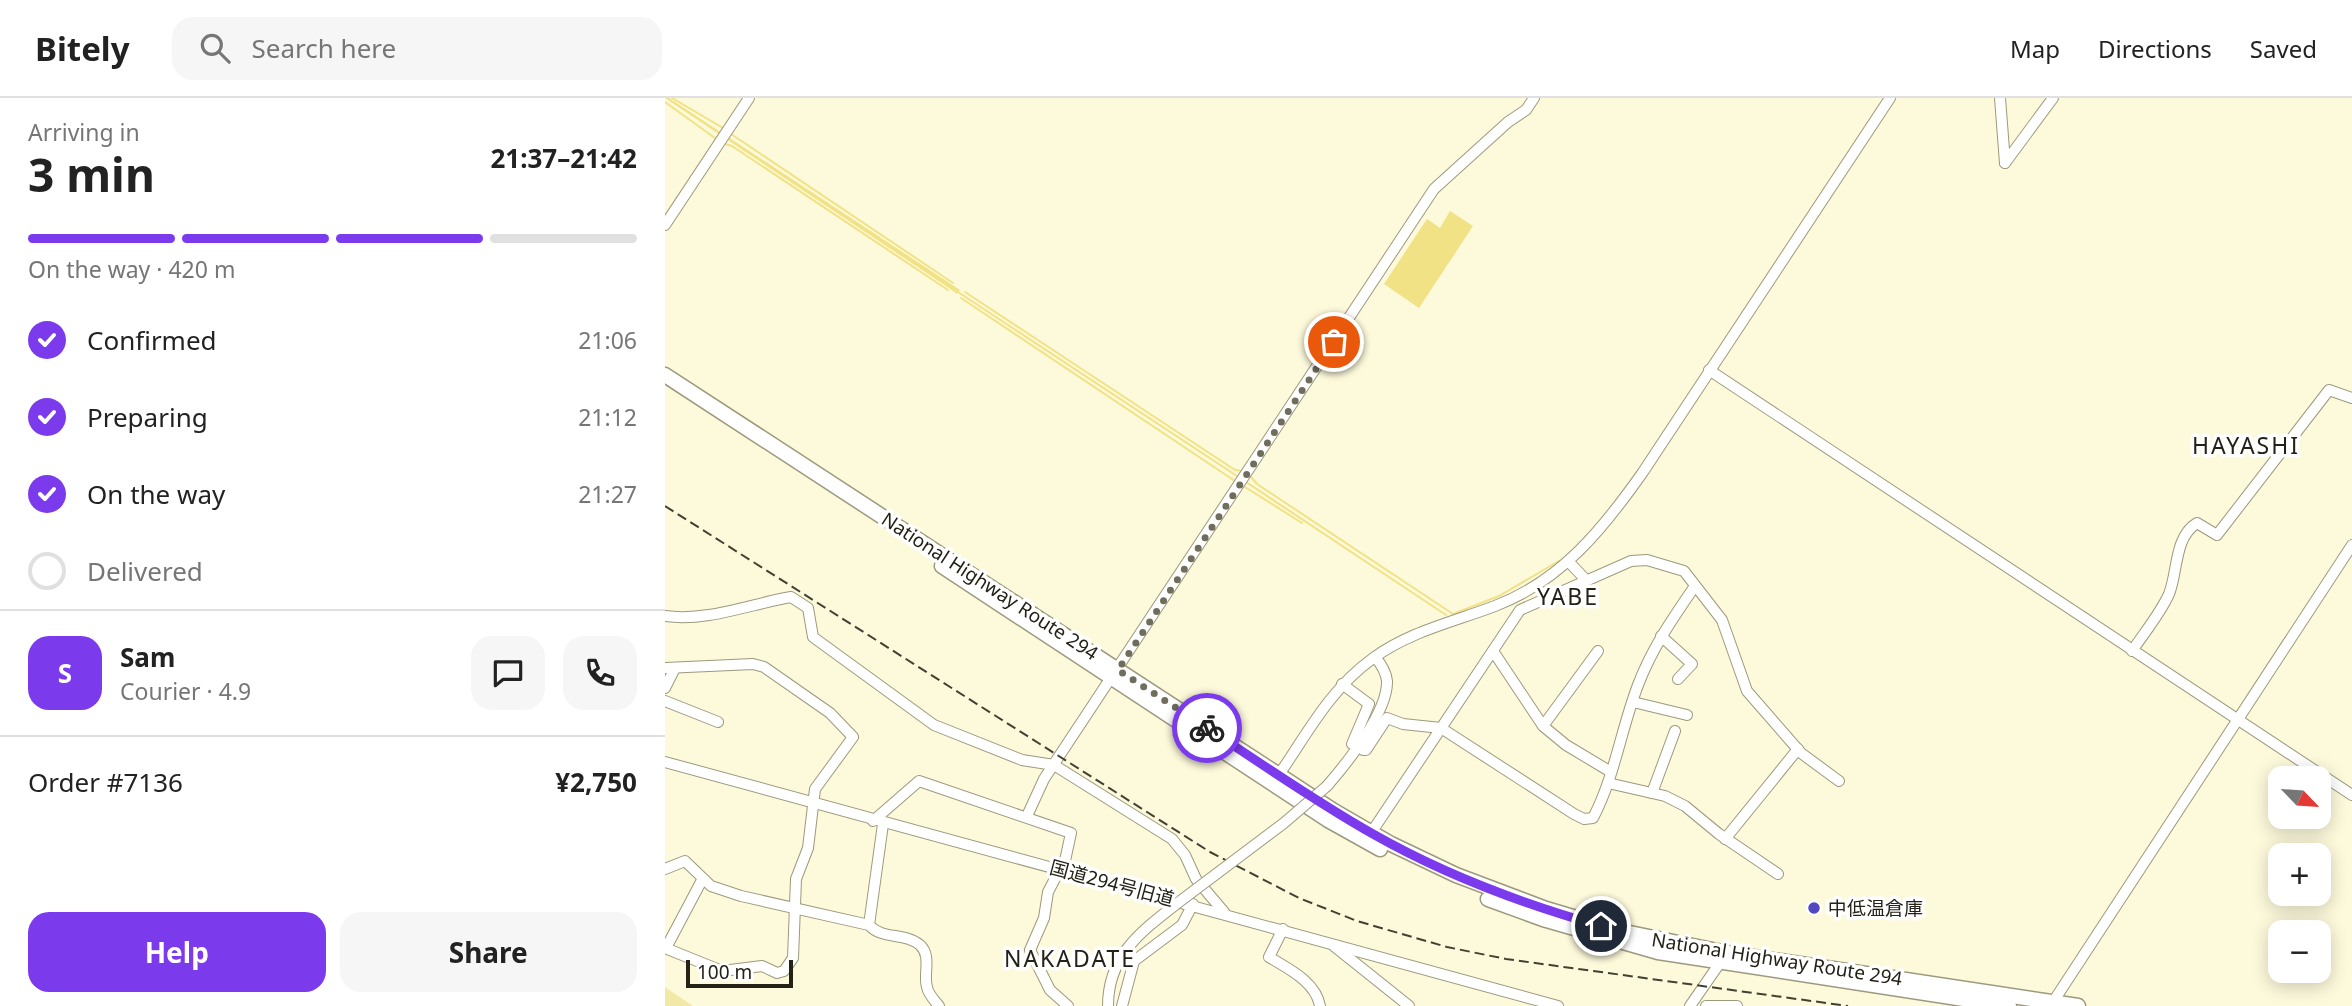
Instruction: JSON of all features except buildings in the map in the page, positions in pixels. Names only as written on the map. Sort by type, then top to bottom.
[{"type":"highway","name":"National Highway Route 294","points":[[665,375],[1276,779],[1366,842],[1482,897],[1617,942],[2078,1006]]},
{"type":"highway","name":"National Highway Route 294","points":[[665,386],[1115,674]]},
{"type":"highway","name":"National Highway Route 294","points":[[1276,779],[1371,833],[1456,875],[1546,909],[1723,958],[2009,1006]]},
{"type":"street","points":[[665,225],[749,98]]},
{"type":"street","points":[[1027,816],[1054,765],[1434,190],[1526,110],[1534,98]]},
{"type":"street","points":[[1276,779],[1342,684],[1375,657],[1410,637],[1498,605],[1540,583],[1569,562],[1614,514],[1890,98]]},
{"type":"street","points":[[2000,98],[2004,163],[2053,98]]},
{"type":"street","points":[[1709,370],[2352,795]]},
{"type":"street","points":[[2133,651],[2169,594],[2182,543],[2192,526],[2197,523],[2217,535],[2329,390],[2352,398]]},
{"type":"street","points":[[2053,1003],[2352,545]]},
{"type":"street","points":[[1371,833],[1520,610],[1585,579],[1631,561],[1647,560],[1684,571],[1722,620],[1747,691],[1798,749],[1839,781]]},
{"type":"street","points":[[1569,562],[1585,579]]},
{"type":"street","points":[[1363,750],[1366,750],[1387,718],[1403,724],[1441,728],[1584,819],[1593,818],[1608,783],[1633,702],[1661,636],[1695,586]]},
{"type":"street","points":[[665,616],[734,610],[748,604],[791,597],[808,608],[813,637],[934,725],[1022,760],[1054,765],[1178,845],[1195,879],[1224,913]]},
{"type":"street","points":[[1661,636],[1692,664],[1678,679]]},
{"type":"street","points":[[1493,651],[1543,726],[1566,745],[1611,772]]},
{"type":"street","points":[[1543,726],[1598,651]]},
{"type":"street","points":[[1108,1006],[1109,987],[1117,961],[1133,940],[1284,823],[1327,786],[1349,758],[1382,706],[1386,673],[1375,657]]},
{"type":"street","points":[[665,688],[670,668],[753,664],[764,667],[830,713],[853,737],[815,789],[808,848],[796,879],[793,958],[780,973],[762,967],[722,971],[666,948],[702,880]]},
{"type":"street","points":[[1342,684],[1369,704],[1352,744]]},
{"type":"street","points":[[665,701],[718,722]]},
{"type":"street","points":[[1633,702],[1687,715]]},
{"type":"street","points":[[1652,793],[1675,731]]},
{"type":"street","points":[[1725,839],[1798,749]]},
{"type":"street","name":"国道294号旧道","points":[[665,762],[878,822],[1193,904],[1558,1006]]},
{"type":"street","points":[[869,925],[878,822],[919,781],[1071,833],[1061,869],[1048,892],[1044,918],[1030,950],[1050,990],[1068,1006]]},
{"type":"street","points":[[1608,783],[1652,793],[1685,806],[1725,839],[1778,874]]},
{"type":"street","points":[[665,869],[685,861],[702,880],[741,896],[869,925],[875,932],[913,941],[922,946],[926,955],[927,989],[939,1006]]},
{"type":"street","points":[[1122,1006],[1134,961],[1182,925],[1193,904]]},
{"type":"street","points":[[1283,929],[1269,957],[1302,979],[1318,995],[1320,1006]]},
{"type":"street","points":[[1328,941],[1409,1006]]},
{"type":"street","points":[[1691,1006],[1723,958]]},
{"type":"street","points":[[1706,1006],[1737,1006]]},
{"type":"shaded area","points":[[665,98],[669,98],[960,290],[957,294]]},
{"type":"shaded area","points":[[1450,211],[1473,226],[1419,308],[1384,284],[1427,219],[1440,228]]},
{"type":"shaded area","points":[[665,987],[693,1006],[665,1006]]},
{"type":"waterway","points":[[672,98],[723,128]]},
{"type":"waterway","points":[[665,102],[715,138]]},
{"type":"waterway","points":[[731,134],[953,283]]},
{"type":"waterway","points":[[725,144],[732,146],[948,290]]},
{"type":"waterway","points":[[958,292],[1240,478]]},
{"type":"waterway","points":[[965,292],[1235,470],[1243,471]]},
{"type":"waterway","points":[[961,298],[1235,481]]},
{"type":"waterway","points":[[1251,477],[1257,484],[1453,614],[1499,596],[1559,561]]},
{"type":"waterway","points":[[1246,482],[1446,615]]},
{"type":"waterway","points":[[1245,487],[1302,523]]},
{"type":"railway","points":[[665,506],[1210,852],[1299,898],[1357,921],[1447,947],[1506,959],[1848,1006]]},
{"type":"way so far","points":[[1207,728],[1118,670],[1334,342]]},
{"type":"place","name":"中低温倉庫","points":[[1814,908]]},
{"type":"district","name":"HAYASHI","points":[[2246,446]]},
{"type":"district","name":"YABE","points":[[1568,597]]},
{"type":"district","name":"NAKADATE","points":[[1070,959]]},
{"type":"route","points":[[1207,728],[1334,811],[1391,844],[1486,888],[1601,926]]}]
